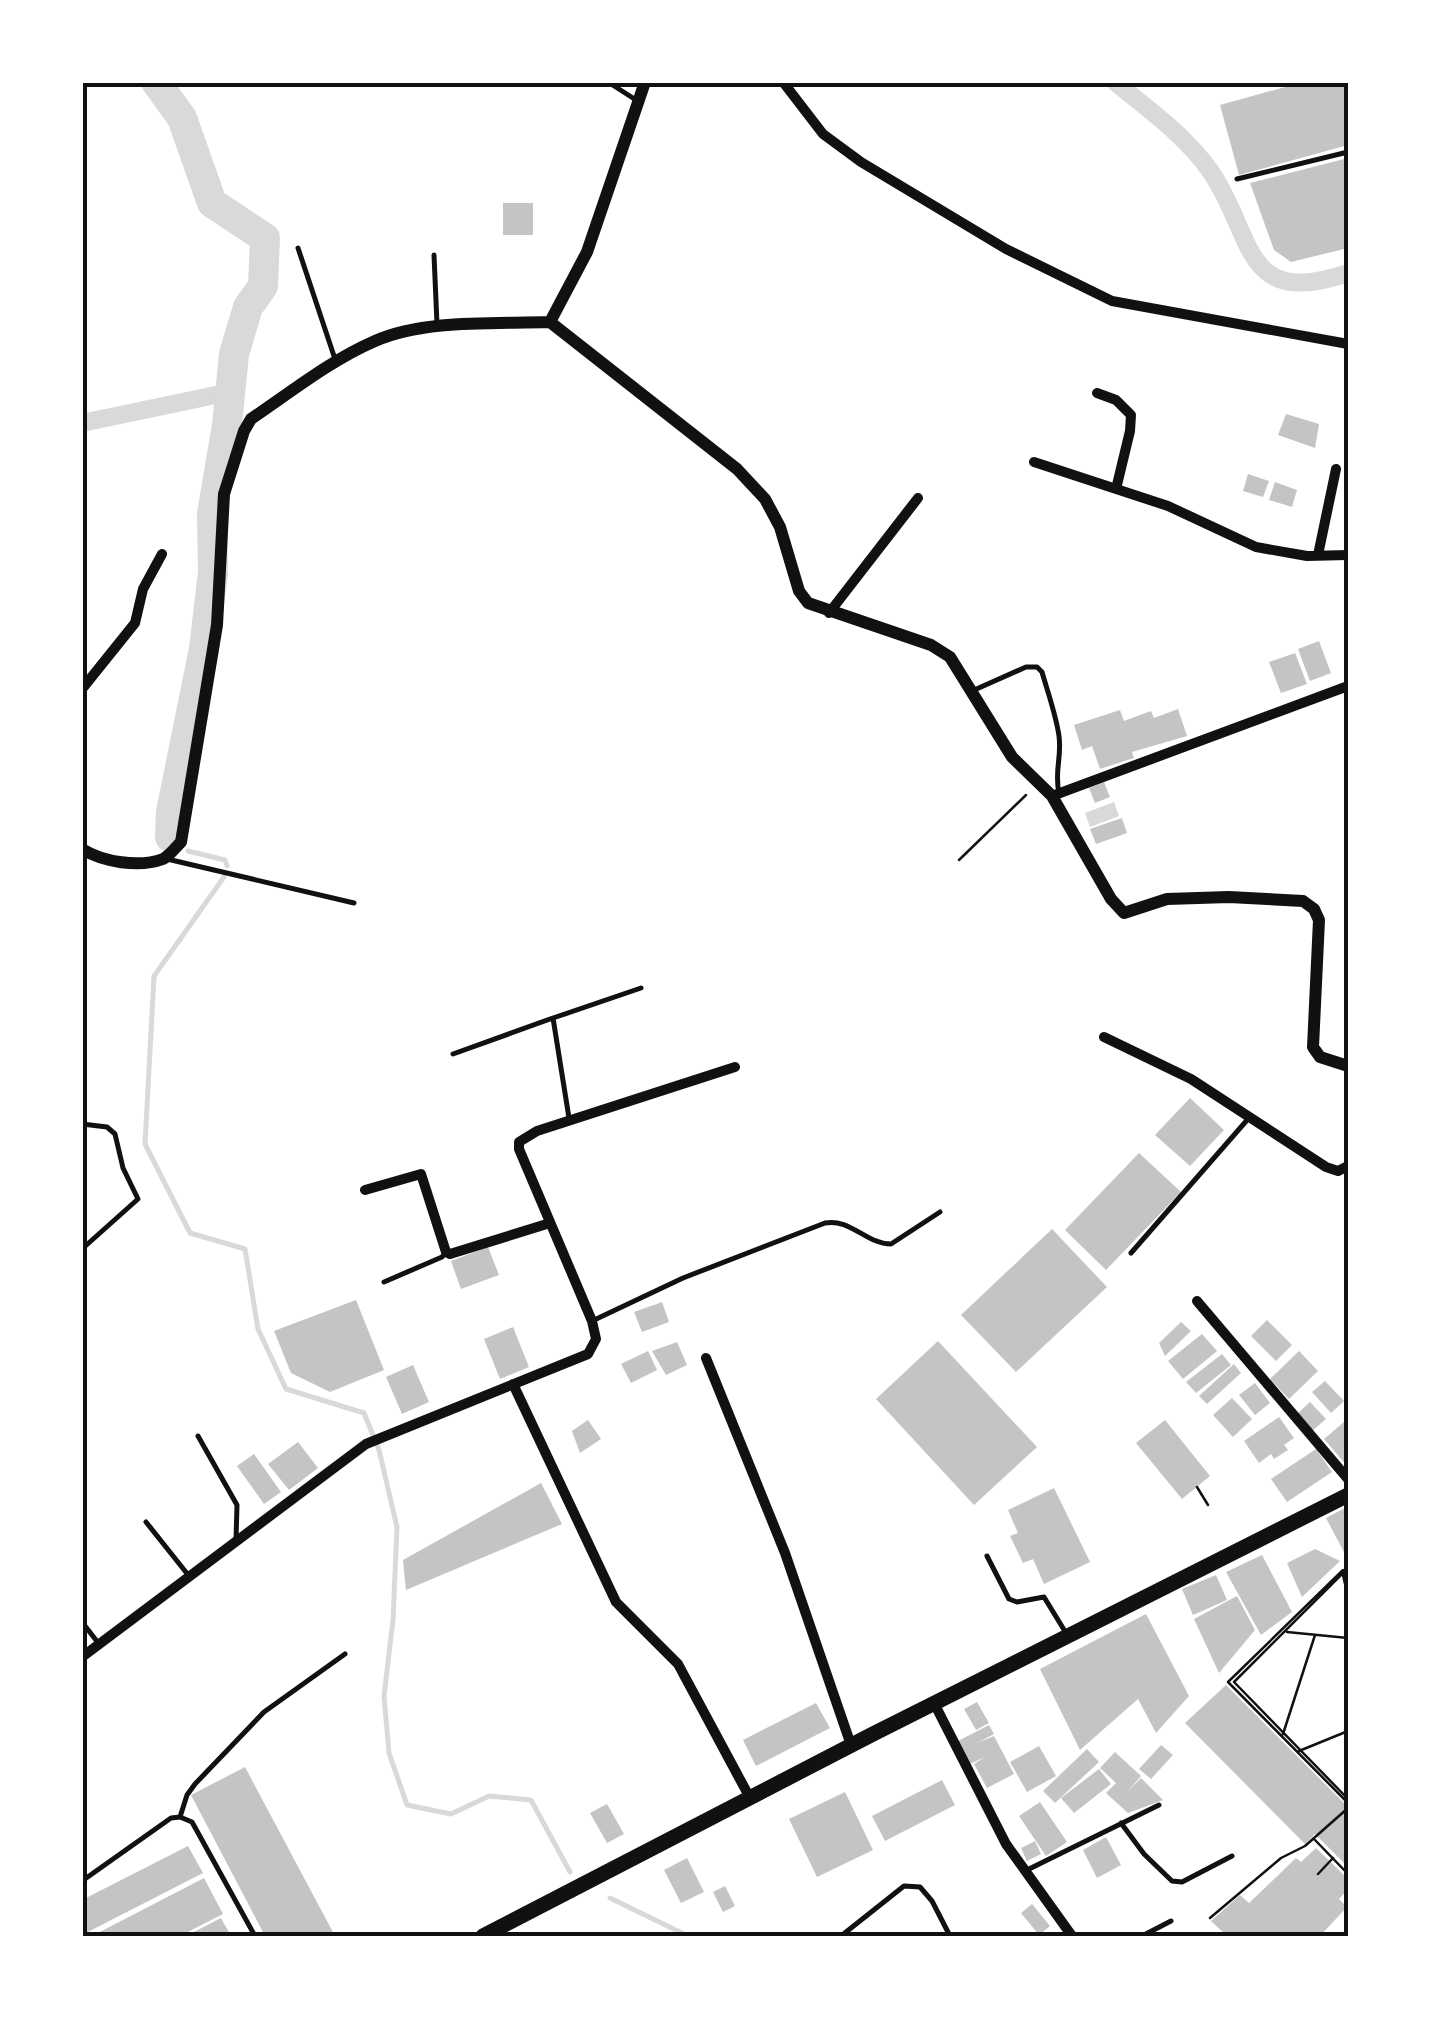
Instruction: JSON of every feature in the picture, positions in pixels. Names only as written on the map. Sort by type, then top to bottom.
[{"type":"main road","points":[[483,1936],[1348,1495]]},
{"type":"street","points":[[550,322],[587,252],[645,82]]},
{"type":"street","points":[[783,82],[823,134],[861,162],[1006,249],[1078,287],[1112,301],[1348,344]]},
{"type":"street","points":[[82,849],[108,860],[132,862],[164,859],[181,842],[216,625],[224,494],[251,419],[336,362],[378,340],[437,327],[550,322],[737,468],[764,500],[780,528],[799,591],[808,603],[943,650],[1012,758],[1038,784],[1055,794],[1110,899],[1124,913],[1167,899],[1229,897],[1303,901],[1314,909],[1319,920],[1314,1046],[1320,1057],[1348,1066]]},
{"type":"street","points":[[1097,393],[1124,405],[1131,415],[1116,489]]},
{"type":"street","points":[[1034,462],[1168,506],[1256,547],[1276,552],[1348,556]]},
{"type":"street","points":[[1318,556],[1336,469]]},
{"type":"street","points":[[828,613],[918,498]]},
{"type":"street","points":[[82,689],[135,623],[144,589],[162,554]]},
{"type":"street","points":[[1055,794],[1348,686]]},
{"type":"street","points":[[1104,1037],[1191,1079],[1326,1167],[1338,1171],[1348,1166]]},
{"type":"street","points":[[82,1657],[366,1444],[588,1354],[596,1339],[592,1321],[519,1142],[524,1136],[735,1067]]},
{"type":"street","points":[[366,1190],[421,1174],[446,1252],[456,1254],[550,1223]]},
{"type":"street","points":[[1198,1301],[1348,1479]]},
{"type":"street","points":[[706,1358],[785,1553],[852,1745]]},
{"type":"street","points":[[513,1384],[616,1602],[678,1664],[750,1798]]},
{"type":"street","points":[[934,1703],[1006,1844],[1072,1936]]},
{"type":"lane","points":[[608,82],[639,102]]},
{"type":"lane","points":[[1238,179],[1348,152]]},
{"type":"lane","points":[[298,248],[336,362]]},
{"type":"lane","points":[[434,255],[437,327]]},
{"type":"lane","points":[[972,691],[1026,667],[1037,667],[1042,672],[1059,734],[1055,794]]},
{"type":"lane","points":[[164,859],[354,903]]},
{"type":"lane","points":[[453,1054],[641,988]]},
{"type":"lane","points":[[553,1018],[570,1122]]},
{"type":"lane","points":[[1131,1253],[1250,1116]]},
{"type":"lane","points":[[82,1124],[106,1127],[115,1134],[123,1168],[138,1199],[82,1249]]},
{"type":"lane","points":[[592,1321],[683,1278],[825,1222],[841,1222],[874,1242],[892,1244],[940,1212]]},
{"type":"lane","points":[[384,1282],[446,1252]]},
{"type":"lane","points":[[198,1436],[237,1505],[236,1542]]},
{"type":"lane","points":[[146,1522],[189,1576]]},
{"type":"lane","points":[[987,1556],[1009,1600],[1044,1597],[1068,1637]]},
{"type":"lane","points":[[82,1622],[98,1644]]},
{"type":"lane","points":[[180,1817],[195,1784],[251,1724],[345,1654]]},
{"type":"lane","points":[[1024,1871],[1159,1805]]},
{"type":"lane","points":[[82,1882],[171,1818],[180,1817],[192,1822],[254,1936]]},
{"type":"lane","points":[[1121,1823],[1144,1854],[1172,1881],[1182,1882],[1232,1856]]},
{"type":"lane","points":[[841,1936],[904,1886],[920,1887],[932,1900],[950,1936]]},
{"type":"lane","points":[[1142,1936],[1171,1921]]},
{"type":"path","points":[[959,860],[1038,784]]},
{"type":"path","points":[[1196,1487],[1208,1506]]},
{"type":"path","points":[[1348,1578],[1343,1570],[1228,1682],[1348,1804]]},
{"type":"path","points":[[1343,1574],[1348,1578]]},
{"type":"path","points":[[1343,1574],[1348,1596]]},
{"type":"path","points":[[1343,1574],[1234,1682],[1348,1804]]},
{"type":"path","points":[[1286,1632],[1348,1638]]},
{"type":"path","points":[[1283,1734],[1314,1635]]},
{"type":"path","points":[[1300,1751],[1348,1730]]},
{"type":"path","points":[[1210,1918],[1282,1858],[1314,1838],[1348,1804]]},
{"type":"path","points":[[1314,1838],[1348,1874]]},
{"type":"path","points":[[1318,1874],[1333,1858]]},
{"type":"shaded area","points":[[1114,802],[1119,816],[1090,827],[1085,813]]},
{"type":"building","points":[[1303,82],[1348,82],[1348,145],[1239,175],[1220,105]]},
{"type":"building","points":[[1348,158],[1348,248],[1291,262],[1274,250],[1250,183]]},
{"type":"building","points":[[503,203],[533,203],[533,235],[503,235]]},
{"type":"building","points":[[1286,414],[1319,424],[1315,448],[1278,435]]},
{"type":"building","points":[[1248,474],[1269,481],[1263,497],[1243,491]]},
{"type":"building","points":[[1275,482],[1297,490],[1292,507],[1269,500]]},
{"type":"building","points":[[1319,641],[1331,673],[1310,681],[1298,649]]},
{"type":"building","points":[[1295,653],[1307,684],[1281,693],[1269,662]]},
{"type":"building","points":[[1178,709],[1187,736],[1132,752],[1134,758],[1100,769],[1092,746],[1082,750],[1074,725],[1120,710],[1124,721],[1151,711],[1154,718]]},
{"type":"building","points":[[1104,782],[1110,797],[1095,803],[1089,788]]},
{"type":"building","points":[[1122,818],[1127,833],[1096,844],[1090,829]]},
{"type":"building","points":[[1190,1098],[1224,1130],[1190,1166],[1155,1135]]},
{"type":"building","points":[[1139,1153],[1181,1192],[1106,1270],[1065,1230]]},
{"type":"building","points":[[1052,1229],[1107,1287],[1016,1372],[961,1315]]},
{"type":"building","points":[[488,1247],[499,1275],[461,1289],[451,1261]]},
{"type":"building","points":[[356,1300],[384,1370],[330,1392],[291,1373],[274,1331]]},
{"type":"building","points":[[662,1302],[669,1322],[642,1332],[634,1312]]},
{"type":"building","points":[[1267,1320],[1292,1345],[1276,1361],[1251,1336]]},
{"type":"building","points":[[1181,1322],[1191,1331],[1165,1356],[1159,1343]]},
{"type":"building","points":[[513,1327],[529,1367],[500,1379],[484,1339]]},
{"type":"building","points":[[1202,1334],[1217,1351],[1183,1379],[1168,1361]]},
{"type":"building","points":[[938,1341],[1037,1447],[974,1505],[876,1399]]},
{"type":"building","points":[[677,1342],[687,1365],[666,1375],[652,1351]]},
{"type":"building","points":[[648,1351],[657,1370],[631,1383],[621,1364]]},
{"type":"building","points":[[1299,1351],[1318,1371],[1289,1399],[1270,1379]]},
{"type":"building","points":[[1222,1354],[1231,1365],[1196,1393],[1186,1382]]},
{"type":"building","points":[[1234,1364],[1241,1373],[1207,1404],[1199,1396]]},
{"type":"building","points":[[413,1365],[429,1402],[402,1414],[386,1377]]},
{"type":"building","points":[[1325,1381],[1344,1401],[1331,1413],[1312,1392]]},
{"type":"building","points":[[1255,1383],[1270,1403],[1255,1415],[1239,1395]]},
{"type":"building","points":[[1232,1398],[1252,1419],[1233,1437],[1213,1415]]},
{"type":"building","points":[[1310,1402],[1326,1419],[1312,1431],[1297,1414]]},
{"type":"building","points":[[1279,1417],[1294,1438],[1284,1445],[1288,1450],[1274,1459],[1271,1454],[1259,1463],[1244,1441]]},
{"type":"building","points":[[588,1420],[601,1439],[580,1453],[572,1431]]},
{"type":"building","points":[[1165,1420],[1210,1476],[1182,1499],[1136,1443]]},
{"type":"building","points":[[1344,1422],[1348,1428],[1348,1467],[1324,1439]]},
{"type":"building","points":[[298,1442],[318,1468],[289,1490],[268,1464]]},
{"type":"building","points":[[1316,1449],[1332,1472],[1287,1502],[1271,1479]]},
{"type":"building","points":[[254,1454],[281,1492],[264,1504],[237,1466]]},
{"type":"building","points":[[541,1483],[562,1524],[406,1590],[403,1560]]},
{"type":"building","points":[[1054,1488],[1090,1562],[1044,1584],[1033,1559],[1023,1563],[1010,1536],[1018,1533],[1008,1510]]},
{"type":"building","points":[[1345,1508],[1348,1515],[1346,1556],[1326,1518]]},
{"type":"building","points":[[1315,1549],[1340,1561],[1302,1597],[1287,1563]]},
{"type":"building","points":[[1262,1555],[1292,1612],[1261,1635],[1226,1572]]},
{"type":"building","points":[[1216,1575],[1227,1600],[1193,1615],[1182,1589]]},
{"type":"building","points":[[1237,1596],[1255,1630],[1219,1673],[1194,1619]]},
{"type":"building","points":[[1146,1614],[1189,1696],[1156,1733],[1138,1699],[1080,1750],[1040,1669]]},
{"type":"building","points":[[1226,1685],[1348,1807],[1348,1867],[1315,1834],[1305,1844],[1185,1723]]},
{"type":"building","points":[[977,1702],[989,1723],[976,1730],[964,1709]]},
{"type":"building","points":[[816,1703],[830,1728],[756,1766],[743,1740]]},
{"type":"building","points":[[989,1725],[994,1734],[977,1743],[994,1736],[1014,1774],[987,1788],[974,1764],[985,1757],[970,1764],[958,1741]]},
{"type":"building","points":[[1161,1745],[1173,1755],[1151,1779],[1139,1769]]},
{"type":"building","points":[[1039,1746],[1056,1776],[1027,1792],[1010,1762]]},
{"type":"building","points":[[1087,1749],[1099,1762],[1055,1803],[1043,1791]]},
{"type":"building","points":[[1115,1752],[1141,1776],[1128,1791],[1141,1778],[1163,1800],[1128,1813],[1106,1793],[1116,1783],[1100,1768]]},
{"type":"building","points":[[245,1767],[335,1936],[265,1936],[191,1795]]},
{"type":"building","points":[[1099,1769],[1111,1784],[1074,1813],[1061,1798]]},
{"type":"building","points":[[942,1780],[955,1805],[885,1841],[872,1816]]},
{"type":"building","points":[[845,1792],[873,1850],[817,1877],[789,1819]]},
{"type":"building","points":[[1040,1802],[1067,1842],[1046,1856],[1019,1816]]},
{"type":"building","points":[[607,1804],[624,1834],[607,1843],[590,1813]]},
{"type":"building","points":[[1106,1837],[1121,1865],[1097,1878],[1083,1850]]},
{"type":"building","points":[[1035,1841],[1041,1854],[1027,1861],[1021,1848]]},
{"type":"building","points":[[188,1846],[203,1873],[82,1935],[82,1900]]},
{"type":"building","points":[[1316,1848],[1348,1879],[1348,1889],[1339,1899],[1347,1907],[1320,1936],[1227,1936],[1211,1921],[1240,1895],[1249,1903],[1296,1858],[1301,1862]]},
{"type":"building","points":[[687,1858],[704,1892],[681,1903],[664,1870]]},
{"type":"building","points":[[204,1878],[223,1914],[180,1936],[92,1936]]},
{"type":"building","points":[[725,1886],[735,1906],[723,1912],[713,1892]]},
{"type":"building","points":[[1032,1904],[1050,1926],[1039,1935],[1021,1913]]},
{"type":"building","points":[[221,1918],[231,1936],[186,1936]]},
{"type":"waterway","points":[[156,82],[182,118],[212,203],[265,238],[263,286],[248,307],[234,354],[212,514],[213,572],[204,649],[171,812],[170,837]]},
{"type":"waterway","points":[[1115,82],[1201,159],[1225,196],[1256,260],[1270,274],[1288,282],[1313,282],[1348,273]]},
{"type":"waterway","points":[[82,423],[230,392]]},
{"type":"waterway","points":[[170,837],[172,841]]},
{"type":"waterway","points":[[188,851],[225,860],[227,866]]},
{"type":"waterway","points":[[224,877],[154,976],[145,1144],[190,1233],[245,1249],[258,1329],[286,1389],[364,1413],[379,1450],[397,1527],[393,1620],[384,1696],[389,1753],[407,1805],[451,1814],[489,1796],[531,1800],[570,1872]]},
{"type":"waterway","points":[[610,1898],[688,1936]]}]
